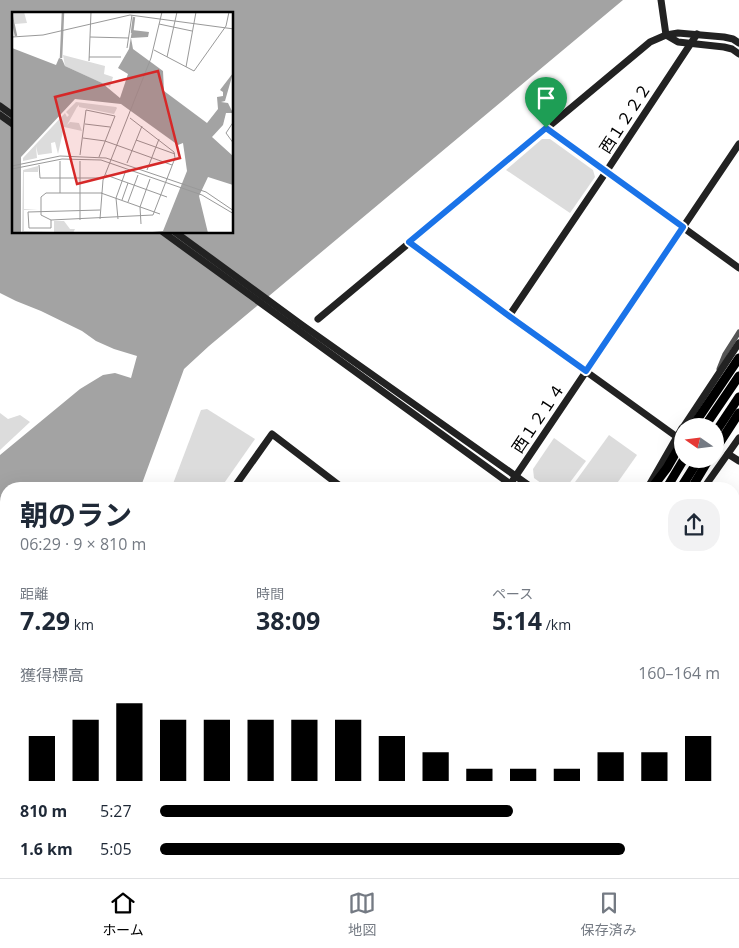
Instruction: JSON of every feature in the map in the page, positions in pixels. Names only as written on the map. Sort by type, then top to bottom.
[{"type":"highway","points":[[699,418],[739,358]]},
{"type":"highway","points":[[711,418],[739,376]]},
{"type":"highway","points":[[724,420],[739,397]]},
{"type":"highway","points":[[724,436],[739,413]]},
{"type":"highway","points":[[656,482],[667,468],[674,453]]},
{"type":"highway","points":[[670,482],[679,468]]},
{"type":"highway","points":[[684,482],[693,468]]},
{"type":"highway","points":[[694,482],[703,468]]},
{"type":"street","points":[[662,0],[666,35]]},
{"type":"street","points":[[318,319],[650,42],[666,35],[678,33],[724,37],[739,43]]},
{"type":"street","name":"西１２２２","points":[[509,316],[697,34]]},
{"type":"street","points":[[666,35],[678,42],[724,47],[732,49],[739,54]]},
{"type":"street","points":[[0,106],[12,115]]},
{"type":"street","points":[[0,115],[12,124]]},
{"type":"street","points":[[546,128],[739,268]]},
{"type":"street","name":"西１２１４","points":[[513,482],[739,144]]},
{"type":"street","points":[[166,234],[524,482]]},
{"type":"street","points":[[178,234],[504,482]]},
{"type":"street","points":[[409,242],[674,436]]},
{"type":"street","points":[[715,379],[725,354],[739,332]]},
{"type":"street","points":[[689,418],[739,342]]},
{"type":"street","points":[[238,482],[272,434],[335,482]]},
{"type":"street","points":[[708,482],[739,438]]},
{"type":"street","points":[[652,482],[674,449]]},
{"type":"street","points":[[728,454],[739,461]]},
{"type":"shaded area","points":[[0,0],[623,0],[209,346],[184,369],[143,482],[0,482],[0,455],[80,389],[103,375],[115,373],[131,378],[137,356],[96,341],[82,331],[0,293]]},
{"type":"shaded area","points":[[542,139],[550,139],[593,170],[595,177],[570,213],[506,170]]},
{"type":"shaded area","points":[[207,409],[255,439],[225,482],[174,482],[201,410]]},
{"type":"shaded area","points":[[0,413],[8,419],[20,415],[30,422],[0,450]]},
{"type":"shaded area","points":[[609,435],[637,455],[618,482],[575,482]]},
{"type":"shaded area","points":[[554,438],[586,461],[570,482],[539,482],[534,478],[533,469]]},
{"type":"route","points":[[546,128],[683,227],[586,371],[409,242],[546,128]]}]
